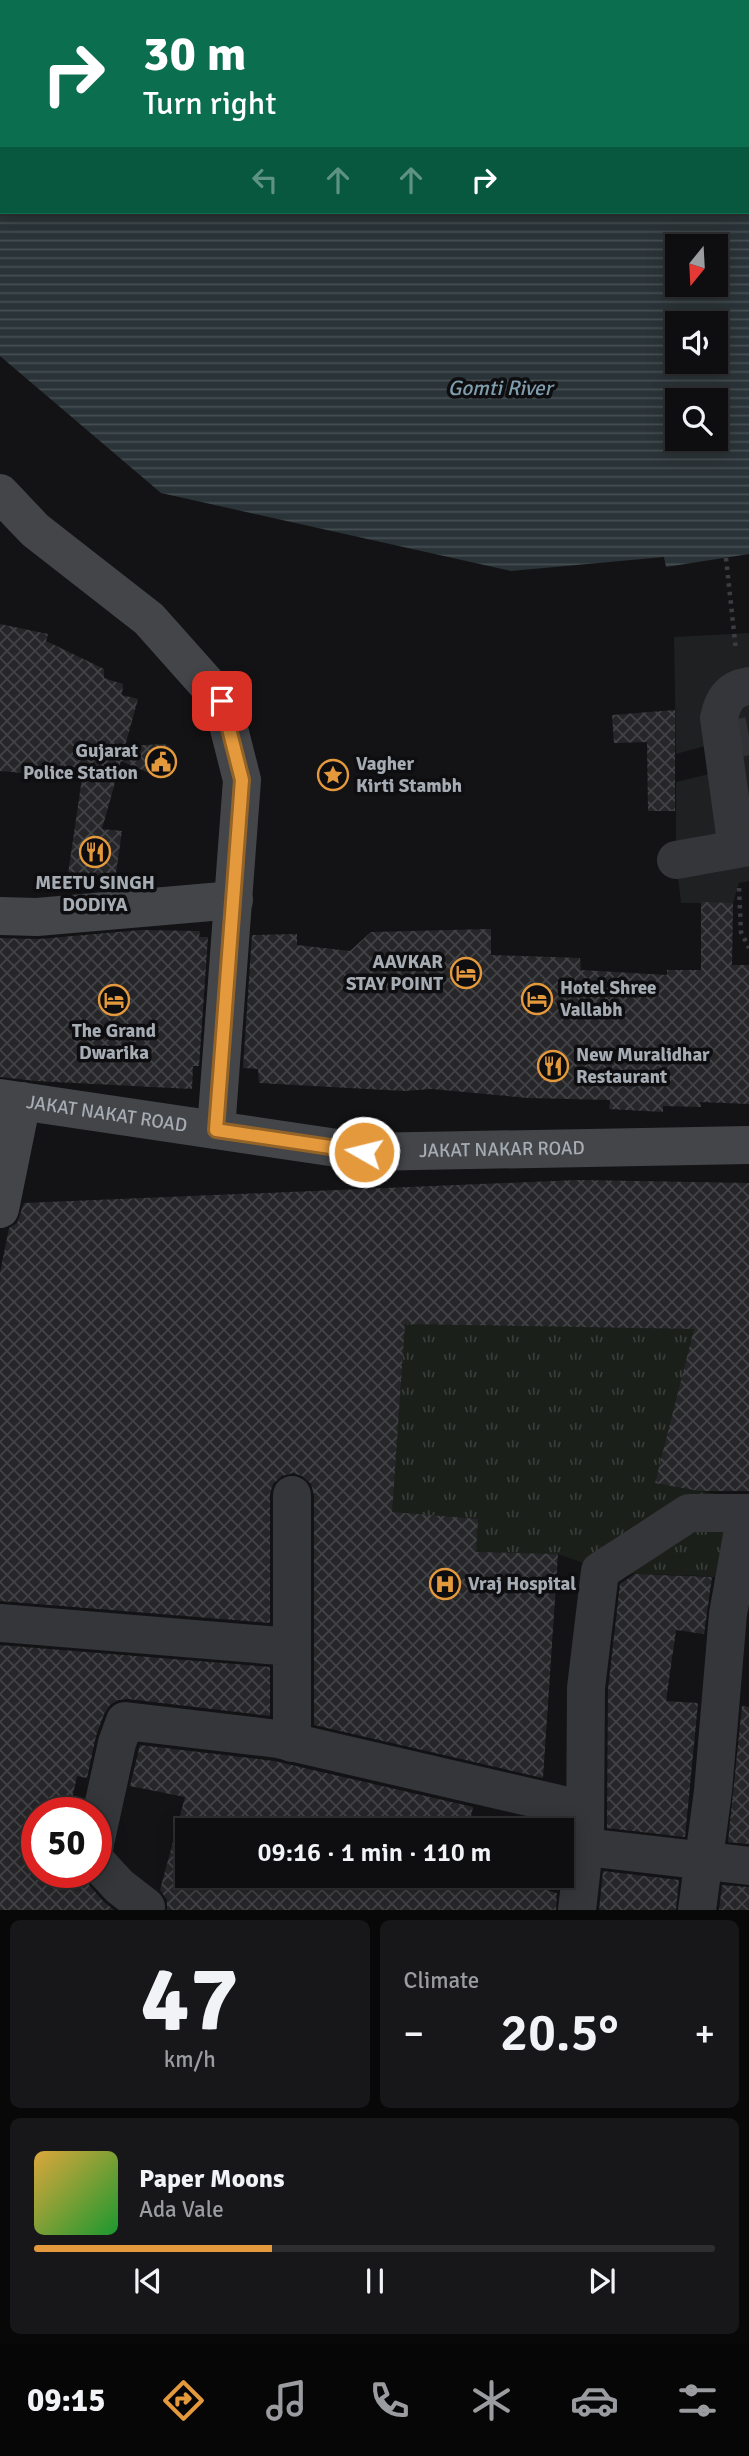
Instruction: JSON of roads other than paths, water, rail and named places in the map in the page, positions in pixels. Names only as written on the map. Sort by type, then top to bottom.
[{"type":"main road","points":[[0,492],[35,530],[149,619],[222,701],[242,780],[216,1130]]},
{"type":"main road","points":[[0,916],[37,918],[234,900]]},
{"type":"main road","points":[[0,1209],[11,1099]]},
{"type":"main road","name":"JAKAT NAKAT ROAD","points":[[11,1099],[216,1130]]},
{"type":"main road","name":"JAKAT NAKAR ROAD","points":[[216,1130],[364,1152],[749,1145]]},
{"type":"street","points":[[676,860],[743,848],[719,718],[723,702],[732,691],[746,687]]},
{"type":"street","points":[[292,1495],[292,1743]]},
{"type":"street","points":[[577,1910],[584,1847],[586,1688],[600,1571],[689,1513],[748,1515],[728,1614],[713,1791],[697,1910]]},
{"type":"street","points":[[0,1623],[292,1647]]},
{"type":"street","points":[[105,1797],[125,1721],[292,1743],[585,1810]]},
{"type":"street","points":[[584,1847],[749,1866]]},
{"type":"street","points":[[112,1879],[146,1907],[145,1910]]},
{"type":"water","name":"Gomti River","points":[[0,214],[749,214],[749,554],[666,567],[664,557],[511,571],[161,493],[0,356]]},
{"type":"tunnel","points":[[723,741],[749,736]]},
{"type":"place","name":"Gujarat Police Station","points":[[161,762]]},
{"type":"place","name":"Vagher Kirti Stambh","points":[[333,775]]},
{"type":"place","name":"MEETU SINGH DODIYA","points":[[95,852]]},
{"type":"place","name":"AAVKAR STAY POINT","points":[[466,973]]},
{"type":"place","name":"Hotel Shree Vallabh","points":[[537,999]]},
{"type":"place","name":"The Grand Dwarika","points":[[114,1000]]},
{"type":"place","name":"New Muralidhar Restaurant","points":[[553,1066]]},
{"type":"place","name":"Vraj Hospital","points":[[445,1584]]}]
